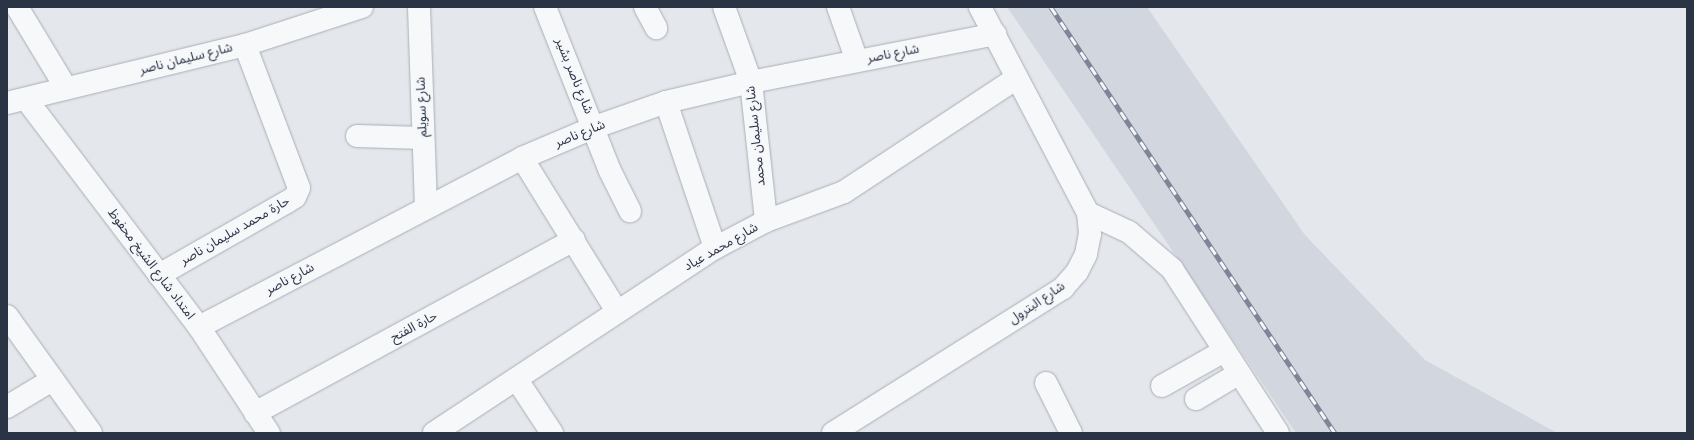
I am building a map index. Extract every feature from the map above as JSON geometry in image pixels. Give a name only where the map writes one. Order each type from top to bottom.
[{"type":"street","points":[[17,7],[66,88]]},
{"type":"street","name":"شارع سليمان ناصر","points":[[16,101],[245,44],[362,7]]},
{"type":"street","name":"شارع سويلم","points":[[419,7],[426,207]]},
{"type":"street","name":"شارع ناصر بشير","points":[[545,7],[595,127],[610,171],[630,211]]},
{"type":"street","points":[[645,7],[656,28]]},
{"type":"street","name":"شارع سليمان محمد","points":[[724,7],[751,82],[766,221]]},
{"type":"street","points":[[838,7],[857,61]]},
{"type":"street","name":"شارع البترول","points":[[833,433],[1063,288],[1077,272],[1086,254],[1090,234],[1088,213],[980,7]]},
{"type":"street","name":"شارع ناصر","points":[[199,327],[522,158],[595,127],[666,102],[751,82],[995,34]]},
{"type":"street","name":"حارة محمد سليمان ناصر","points":[[159,275],[287,202],[295,197],[299,188],[245,44]]},
{"type":"street","name":"شارع محمد عياد","points":[[434,433],[517,380],[617,311],[715,248],[766,221],[844,192],[1017,78]]},
{"type":"street","name":"امتداد شارع الشيخ محفوظ","points":[[16,101],[159,275],[199,327],[269,433]]},
{"type":"street","points":[[666,102],[715,248]]},
{"type":"street","points":[[357,136],[423,138]]},
{"type":"street","points":[[522,158],[617,311]]},
{"type":"street","points":[[1088,213],[1129,232],[1150,246],[1172,269],[1238,374],[1278,433]]},
{"type":"street","name":"حارة الفتح","points":[[255,413],[574,240]]},
{"type":"street","points":[[7,316],[91,433]]},
{"type":"street","points":[[1162,386],[1224,351]]},
{"type":"street","points":[[1196,399],[1238,374]]},
{"type":"street","points":[[7,407],[52,380]]},
{"type":"street","points":[[517,380],[552,433]]},
{"type":"street","points":[[1046,383],[1071,433]]},
{"type":"shaded area","points":[[1007,7],[1147,7],[1305,235],[1425,360],[1557,433],[1296,433]]},
{"type":"railway","points":[[1051,7],[1335,433]]}]
